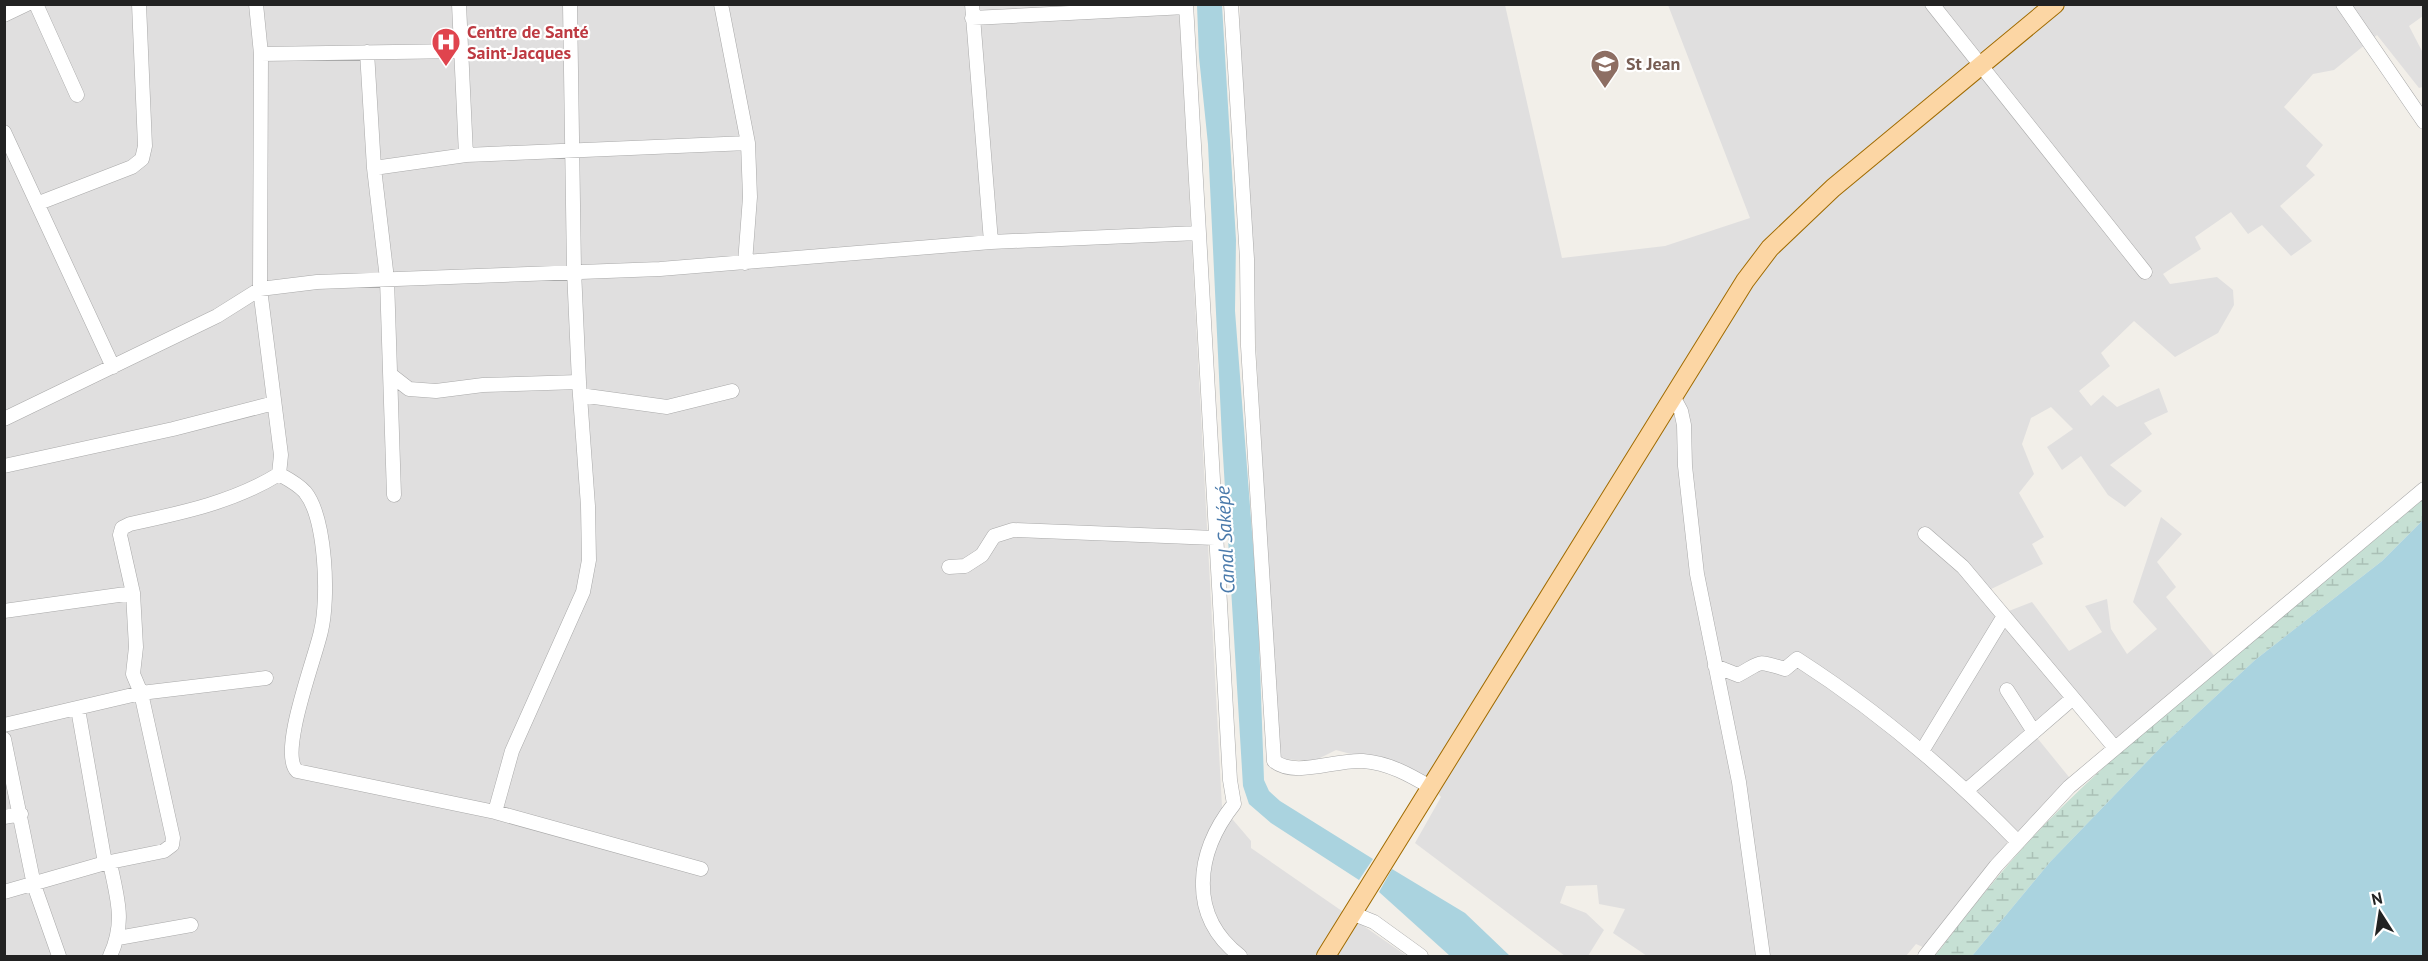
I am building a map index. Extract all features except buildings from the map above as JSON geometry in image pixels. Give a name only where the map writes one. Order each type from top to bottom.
[{"type":"main road","points":[[1326,957],[1745,281],[1770,248],[1833,188],[2055,4]]},
{"type":"street","points":[[4,15],[27,4]]},
{"type":"street","points":[[36,4],[77,95]]},
{"type":"street","points":[[39,203],[132,167],[142,159],[145,146],[139,4]]},
{"type":"street","points":[[256,4],[261,54],[260,289],[281,455],[279,474]]},
{"type":"street","points":[[459,4],[466,155]]},
{"type":"street","points":[[495,812],[512,751],[583,592],[589,560],[574,270],[570,4]]},
{"type":"street","points":[[721,4],[748,142],[750,197],[745,263]]},
{"type":"street","points":[[1231,4],[1247,259],[1245,286],[1254,456],[1274,761],[1281,767],[1301,769],[1340,761],[1364,761],[1388,765],[1432,788]]},
{"type":"street","points":[[1932,4],[2145,272]]},
{"type":"street","points":[[2343,4],[2424,122]]},
{"type":"street","points":[[991,242],[972,11],[1186,6],[1215,538],[1233,804],[1218,824],[1209,846],[1201,893],[1209,916],[1223,940],[1240,957]]},
{"type":"street","points":[[261,54],[461,51]]},
{"type":"street","points":[[368,52],[374,168],[387,279],[394,495]]},
{"type":"street","points":[[4,132],[39,203],[113,367]]},
{"type":"street","points":[[374,168],[466,155],[748,142]]},
{"type":"street","points":[[4,419],[217,316],[260,289],[316,282],[745,263],[991,242],[1198,232]]},
{"type":"street","points":[[391,375],[409,389],[436,391],[483,385],[579,388],[667,407],[732,391]]},
{"type":"street","points":[[1674,398],[1681,411],[1684,425],[1685,466],[1697,574],[1739,782],[1763,957]]},
{"type":"street","points":[[4,466],[173,429],[274,403]]},
{"type":"street","points":[[279,474],[295,482],[306,493],[322,535],[324,559],[322,628],[305,677],[295,731],[293,767],[297,771],[495,812],[701,869]]},
{"type":"street","points":[[4,892],[107,863],[164,851],[172,845],[173,838],[141,693],[133,674],[136,647],[133,593],[120,535],[122,528],[214,503],[259,487],[279,474]]},
{"type":"street","points":[[1925,957],[1982,883],[2070,787],[2424,489]]},
{"type":"street","points":[[949,567],[965,566],[982,555],[994,536],[1013,530],[1215,538]]},
{"type":"street","points":[[1925,534],[1962,567],[2115,748]]},
{"type":"street","points":[[4,611],[133,593]]},
{"type":"street","points":[[1922,751],[2004,616]]},
{"type":"street","points":[[1715,666],[1738,675],[1754,663],[1769,663],[1785,669],[1797,658],[1854,696],[1922,751],[1967,790],[2018,842]]},
{"type":"street","points":[[4,725],[141,693],[266,678]]},
{"type":"street","points":[[2007,690],[2034,732]]},
{"type":"street","points":[[1967,790],[2073,698]]},
{"type":"street","points":[[78,709],[107,863],[120,912],[118,938],[110,957]]},
{"type":"street","points":[[4,739],[34,885],[56,956]]},
{"type":"street","points":[[4,817],[21,814]]},
{"type":"street","points":[[1356,910],[1421,957]]},
{"type":"street","points":[[118,938],[191,925]]},
{"type":"shaded area","points":[[5,5],[1179,5],[1222,807],[1251,841],[1251,848],[1407,956],[5,956]]},
{"type":"shaded area","points":[[1240,5],[1505,5],[1562,258],[1665,246],[1750,218],[1668,5],[2423,5],[2423,16],[2409,26],[2423,53],[2423,87],[2419,88],[2377,35],[2334,70],[2313,74],[2284,107],[2323,145],[2306,166],[2315,175],[2280,206],[2312,241],[2291,256],[2262,225],[2248,234],[2231,212],[2195,237],[2201,249],[2163,274],[2170,284],[2217,277],[2233,290],[2234,305],[2218,333],[2175,357],[2134,321],[2101,353],[2110,366],[2079,391],[2091,406],[2103,395],[2117,407],[2159,388],[2168,412],[2144,423],[2152,434],[2110,465],[2142,491],[2125,507],[2108,495],[2081,456],[2062,470],[2047,447],[2073,429],[2051,407],[2031,418],[2022,444],[2034,474],[2019,493],[2044,537],[2032,544],[2043,564],[1983,593],[2001,614],[2032,602],[2069,651],[2102,632],[2085,606],[2107,599],[2111,629],[2127,654],[2157,629],[2133,602],[2161,517],[2182,534],[2157,562],[2176,587],[2166,597],[2216,658],[2113,745],[2077,701],[2034,734],[2073,782],[2010,839],[1927,949],[1916,944],[1906,956],[1647,956],[1613,933],[1625,909],[1599,904],[1597,885],[1566,886],[1560,903],[1586,913],[1604,930],[1588,956],[1565,956],[1415,843],[1441,797],[1421,773],[1336,750],[1314,761],[1279,759],[1239,43]]},
{"type":"green space","points":[[2423,499],[2423,520],[2382,561],[2255,660],[2162,746],[2050,862],[1972,956],[1935,956],[2027,843],[2104,767],[2148,727]]},
{"type":"water","points":[[1197,5],[1222,5],[1236,240],[1235,311],[1258,610],[1264,780],[1269,791],[1280,801],[1373,859],[1359,880],[1271,823],[1249,804],[1243,786],[1222,439],[1208,144],[1199,57]]},
{"type":"water","points":[[2423,520],[2423,956],[1972,956],[2050,862],[2162,746],[2255,660],[2382,561]]},
{"type":"water","points":[[1392,869],[1465,913],[1510,956],[1450,956],[1379,892]]},
{"type":"place","name":"Centre de Santé Saint-Jacques","points":[[446,68]]},
{"type":"place","name":"St Jean","points":[[1605,90]]},
{"type":"water label","name":"Canal Saképé","points":[[1225,540]]}]
